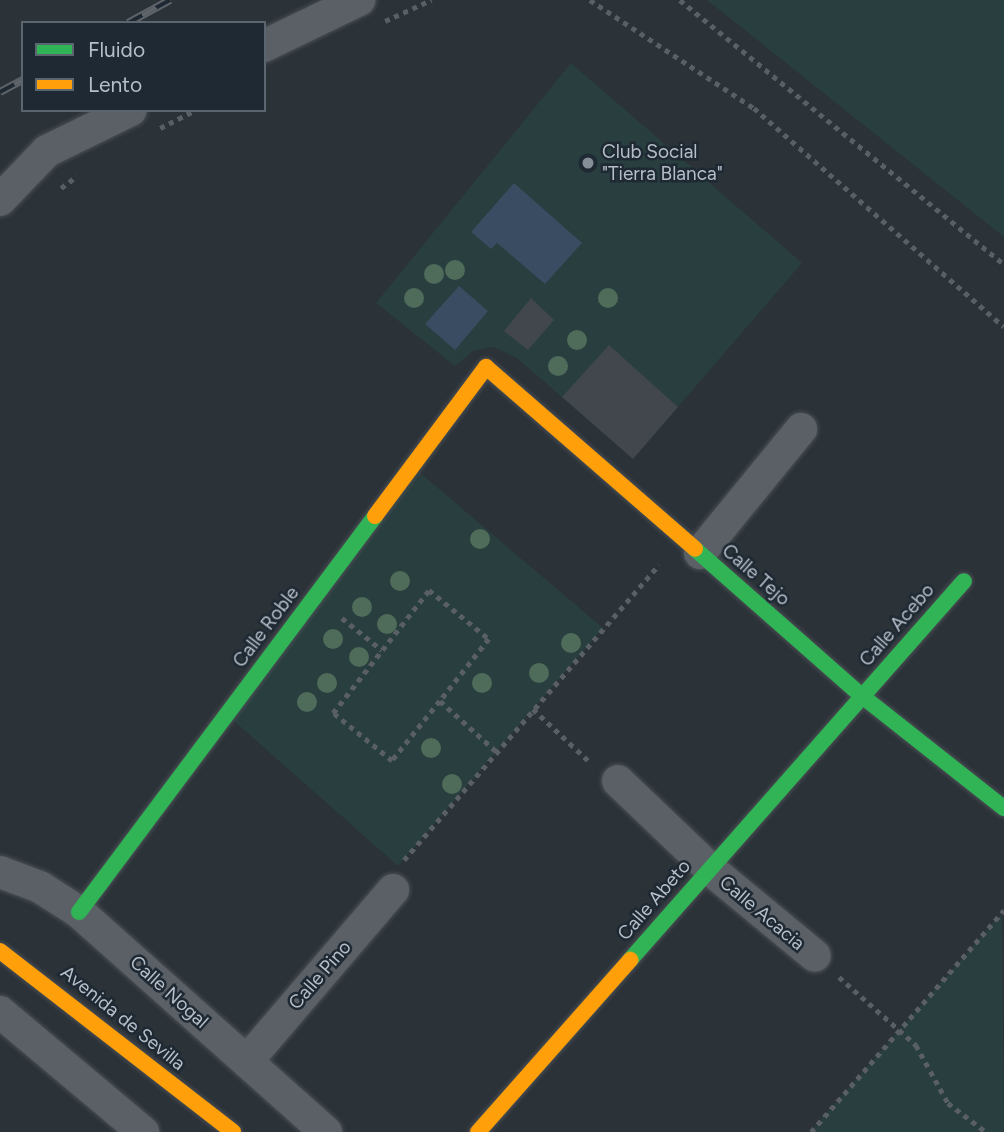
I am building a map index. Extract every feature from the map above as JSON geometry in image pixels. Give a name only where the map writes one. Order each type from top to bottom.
[{"type":"street","points":[[266,45],[359,0]]},
{"type":"street","points":[[0,200],[47,151],[140,123]]},
{"type":"street","name":"Calle Tejo","points":[[486,367],[862,696],[1004,808]]},
{"type":"street","name":"Calle Roble","points":[[79,912],[486,367]]},
{"type":"street","points":[[691,545],[802,429]]},
{"type":"street","name":"Calle Acebo","points":[[862,696],[964,581]]},
{"type":"street","name":"Calle Abeto","points":[[478,1132],[862,696]]},
{"type":"street","name":"Calle Acacia","points":[[618,781],[710,869],[815,956]]},
{"type":"street","name":"Calle Nogal","points":[[0,873],[40,887],[79,912],[326,1132]]},
{"type":"street","name":"Calle Pino","points":[[247,1061],[393,890]]},
{"type":"street","name":"Avenida de Sevilla","points":[[0,951],[221,1127],[233,1132]]},
{"type":"street","points":[[0,1012],[143,1132]]},
{"type":"path","points":[[590,0],[754,108],[1004,327]]},
{"type":"path","points":[[680,0],[1004,264]]},
{"type":"path","points":[[140,123],[187,112]]},
{"type":"path","points":[[58,190],[91,168]]},
{"type":"path","points":[[393,890],[398,866],[533,709],[691,545]]},
{"type":"path","points":[[429,590],[489,639],[440,701],[393,761],[333,713],[429,590]]},
{"type":"path","points":[[315,596],[382,650]]},
{"type":"path","points":[[440,701],[497,752]]},
{"type":"path","points":[[533,709],[580,756],[618,781]]},
{"type":"path","points":[[811,1132],[1004,910]]},
{"type":"path","points":[[815,956],[916,1045],[948,1103],[986,1132]]},
{"type":"green space","points":[[707,0],[1004,0],[1004,237]]},
{"type":"green space","name":"Club Social \"Tierra Blanca\"","points":[[571,63],[802,263],[633,459],[517,358],[493,347],[473,351],[455,366],[376,303]]},
{"type":"green space","points":[[412,466],[603,628],[398,866],[226,714]]},
{"type":"green space","points":[[1002,913],[1004,1132],[810,1132],[899,1030]]},
{"type":"water","points":[[514,183],[582,243],[545,284],[497,243],[491,249],[471,232]]},
{"type":"water","points":[[459,286],[488,311],[455,350],[425,324]]},
{"type":"building","points":[[531,298],[554,320],[528,350],[504,331]]},
{"type":"building","points":[[609,345],[678,407],[633,459],[562,397]]},
{"type":"railway","points":[[132,21],[170,0]]},
{"type":"railway","points":[[0,92],[21,81]]},
{"type":"traffic: fast","points":[[79,912],[375,516]]},
{"type":"traffic: fast","points":[[695,549],[862,696],[1004,808]]},
{"type":"traffic: fast","points":[[630,960],[964,581]]},
{"type":"traffic: slow","points":[[375,516],[486,367],[695,549]]},
{"type":"traffic: slow","points":[[0,951],[233,1132]]},
{"type":"traffic: slow","points":[[478,1132],[630,960]]},
{"type":"place","name":"Club Social \"Tierra Blanca\"","points":[[588,163]]}]
